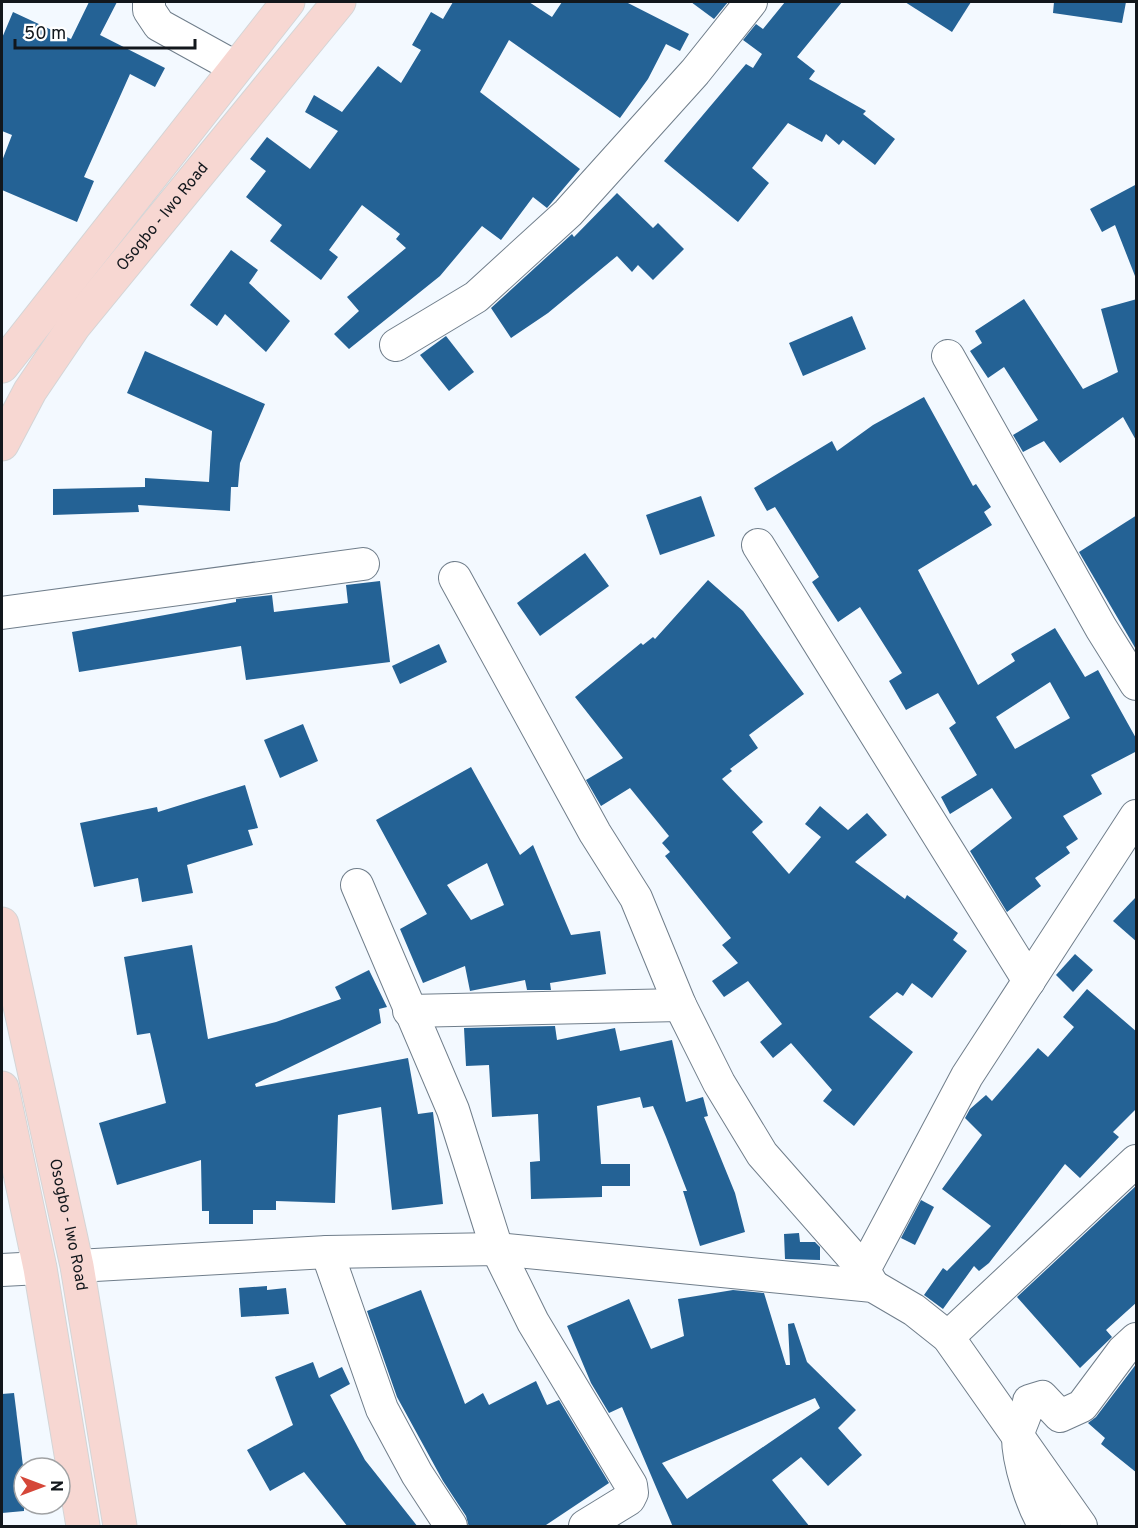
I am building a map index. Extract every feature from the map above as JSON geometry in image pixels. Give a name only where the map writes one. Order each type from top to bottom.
[{"type":"main road","name":"Osogbo - Iwo Road","points":[[2,366],[235,66],[288,2]]},
{"type":"main road","name":"Osogbo - Iwo Road","points":[[2,444],[30,391],[74,326],[339,2]]},
{"type":"main road","name":"Osogbo - Iwo Road","points":[[2,924],[76,1266],[120,1527]]},
{"type":"main road","points":[[2,1088],[40,1268],[83,1527]]},
{"type":"street","points":[[149,2],[149,10],[159,25],[235,66]]},
{"type":"street","points":[[396,345],[476,297],[568,213],[695,72],[751,2]]},
{"type":"street","points":[[948,356],[1101,628],[1137,684]]},
{"type":"street","points":[[758,545],[1029,981]]},
{"type":"street","points":[[2,613],[363,564]]},
{"type":"street","points":[[455,578],[595,833],[636,898],[680,1005],[719,1083],[762,1154],[868,1278],[948,1337],[1081,1527]]},
{"type":"street","points":[[868,1278],[967,1076],[1137,816]]},
{"type":"street","points":[[357,885],[453,1110],[497,1249],[533,1322],[631,1485],[632,1492],[629,1499],[585,1527]]},
{"type":"street","points":[[409,1011],[680,1005]]},
{"type":"street","points":[[948,1337],[1137,1161]]},
{"type":"street","points":[[76,1266],[327,1252],[497,1249],[868,1278]]},
{"type":"street","points":[[327,1252],[382,1409],[417,1474],[451,1527]]},
{"type":"street","points":[[2,1270],[40,1268]]},
{"type":"street","points":[[1045,1527],[1036,1513],[1018,1435],[1027,1416],[1029,1401],[1042,1397],[1060,1416],[1082,1406],[1123,1351],[1137,1339]]},
{"type":"building","points":[[89,2],[117,2],[100,35],[165,68],[155,87],[130,74],[84,177],[94,181],[77,222],[2,190],[2,161],[12,135],[2,131],[2,38],[13,12],[71,39]]},
{"type":"building","points":[[453,2],[529,2],[552,17],[562,2],[626,2],[689,34],[680,51],[666,44],[648,79],[620,118],[509,40],[480,92],[580,169],[547,208],[533,197],[501,240],[482,226],[440,276],[349,349],[334,334],[359,311],[347,297],[406,248],[396,239],[400,234],[362,205],[329,250],[338,257],[321,280],[270,241],[282,225],[246,197],[266,171],[250,159],[267,137],[310,169],[338,131],[305,112],[314,95],[342,112],[378,66],[401,83],[421,50],[412,45],[431,12],[443,19]]},
{"type":"building","points":[[691,2],[728,2],[714,19]]},
{"type":"building","points":[[785,2],[842,2],[797,57],[815,71],[809,79],[866,111],[863,114],[895,139],[875,165],[843,140],[839,145],[826,134],[822,142],[788,123],[752,168],[769,183],[738,222],[664,161],[746,64],[753,68],[762,54],[743,40],[756,24],[763,29]]},
{"type":"building","points":[[905,2],[971,2],[952,32]]},
{"type":"building","points":[[1054,2],[1126,2],[1122,23],[1053,13]]},
{"type":"building","points":[[1137,184],[1137,276],[1135,276],[1115,225],[1102,232],[1090,209]]},
{"type":"building","points":[[617,193],[653,228],[658,223],[684,249],[653,280],[638,265],[632,272],[617,256],[548,313],[511,338],[491,308],[572,234],[574,237]]},
{"type":"building","points":[[231,250],[258,270],[249,283],[290,321],[266,352],[225,314],[217,326],[190,305]]},
{"type":"building","points":[[1024,299],[1083,389],[1118,372],[1101,309],[1137,299],[1137,442],[1123,417],[1060,463],[1044,441],[1023,452],[1013,435],[1038,420],[1004,367],[988,378],[970,351],[982,343],[975,331]]},
{"type":"building","points":[[852,316],[866,349],[803,376],[789,343]]},
{"type":"building","points":[[446,336],[474,372],[449,391],[420,355]]},
{"type":"building","points":[[145,351],[265,404],[240,463],[238,487],[231,487],[230,511],[138,505],[139,512],[53,515],[53,489],[145,487],[145,478],[209,482],[212,431],[127,393]]},
{"type":"building","points":[[924,397],[973,486],[976,484],[991,507],[984,512],[992,525],[918,570],[978,685],[1015,661],[1011,654],[1055,628],[1085,677],[1098,670],[1137,740],[1137,751],[1091,775],[1102,794],[1063,816],[1078,839],[1066,847],[1070,853],[1035,878],[1041,886],[1007,912],[970,851],[1012,818],[992,788],[950,814],[941,797],[977,775],[949,728],[956,723],[938,693],[906,710],[889,681],[902,673],[860,607],[838,622],[812,582],[819,577],[775,507],[767,511],[754,488],[832,441],[837,451],[873,425]],"holes":[[[1050,682],[1070,718],[1015,749],[996,717]]]},
{"type":"building","points":[[701,496],[715,536],[660,555],[646,515]]},
{"type":"building","points":[[1137,515],[1137,651],[1079,552]]},
{"type":"building","points":[[585,553],[609,586],[540,636],[517,603]]},
{"type":"building","points":[[708,580],[743,611],[804,694],[749,735],[758,748],[730,769],[732,771],[722,779],[763,822],[752,832],[789,874],[821,837],[805,824],[820,806],[848,830],[867,813],[887,835],[855,862],[905,899],[907,895],[958,933],[953,940],[967,951],[932,998],[912,983],[903,996],[897,992],[869,1017],[913,1052],[854,1126],[823,1101],[832,1090],[791,1043],[773,1058],[760,1042],[782,1024],[748,981],[724,997],[712,981],[738,963],[722,945],[731,938],[665,856],[670,852],[662,843],[669,836],[630,788],[601,806],[586,780],[623,758],[575,697],[641,643],[643,645],[653,637],[655,639]]},
{"type":"building","points":[[380,581],[390,662],[246,680],[241,646],[79,672],[72,632],[236,602],[236,599],[272,595],[274,612],[348,603],[346,585]]},
{"type":"building","points":[[439,644],[447,662],[400,684],[392,666]]},
{"type":"building","points":[[303,724],[318,761],[280,778],[264,740]]},
{"type":"building","points":[[471,767],[520,855],[533,845],[571,935],[600,931],[606,974],[550,983],[551,990],[527,990],[525,980],[470,991],[465,966],[423,983],[400,929],[427,914],[376,820]],"holes":[[[487,863],[504,905],[471,920],[447,885]]]},
{"type":"building","points":[[245,785],[258,828],[248,830],[253,845],[187,865],[193,893],[142,902],[138,878],[94,887],[80,823],[157,807],[158,812]]},
{"type":"building","points":[[1137,896],[1137,942],[1113,921]]},
{"type":"building","points":[[192,945],[208,1039],[276,1022],[341,999],[335,987],[369,970],[387,1007],[379,1009],[381,1023],[255,1084],[256,1087],[408,1058],[418,1114],[433,1112],[443,1204],[392,1210],[381,1107],[338,1115],[335,1203],[276,1201],[276,1210],[253,1210],[253,1224],[209,1224],[209,1211],[202,1211],[201,1160],[117,1185],[99,1123],[166,1103],[150,1033],[137,1035],[124,957]]},
{"type":"building","points":[[1075,954],[1093,970],[1073,992],[1056,975]]},
{"type":"building","points":[[1087,989],[1137,1032],[1137,1108],[1113,1132],[1119,1137],[1080,1178],[1065,1164],[989,1263],[979,1271],[974,1266],[943,1309],[924,1295],[943,1268],[947,1271],[991,1226],[942,1189],[982,1135],[965,1118],[970,1109],[986,1095],[992,1101],[1038,1048],[1048,1057],[1074,1027],[1063,1017]]},
{"type":"building","points":[[555,1026],[557,1040],[615,1028],[620,1051],[672,1040],[686,1102],[703,1097],[708,1116],[704,1117],[735,1193],[745,1232],[700,1246],[683,1191],[687,1191],[666,1137],[653,1106],[643,1108],[640,1097],[597,1106],[601,1164],[630,1164],[630,1186],[602,1186],[602,1197],[531,1199],[530,1162],[540,1161],[538,1114],[492,1117],[489,1065],[466,1066],[464,1028]]},
{"type":"building","points":[[1137,1185],[1137,1302],[1106,1330],[1112,1337],[1080,1368],[1017,1297]]},
{"type":"building","points":[[921,1200],[934,1207],[915,1245],[901,1238]]},
{"type":"building","points":[[799,1233],[800,1242],[815,1242],[820,1247],[820,1260],[785,1259],[784,1234]]},
{"type":"building","points":[[267,1286],[267,1290],[286,1288],[289,1314],[241,1317],[239,1288]]},
{"type":"building","points":[[421,1290],[465,1404],[483,1393],[489,1405],[536,1381],[547,1405],[559,1400],[609,1483],[543,1527],[469,1527],[466,1516],[443,1481],[397,1397],[367,1311]]},
{"type":"building","points":[[733,1290],[764,1293],[786,1365],[790,1365],[788,1324],[794,1323],[807,1362],[856,1410],[838,1428],[862,1455],[828,1486],[801,1457],[772,1480],[810,1527],[673,1527],[622,1407],[609,1413],[591,1383],[567,1326],[629,1299],[651,1349],[684,1336],[678,1299]],"holes":[[[815,1398],[820,1408],[687,1499],[662,1463]]]},
{"type":"building","points":[[313,1362],[319,1378],[342,1367],[350,1384],[330,1395],[365,1460],[418,1527],[348,1527],[304,1472],[270,1491],[247,1450],[293,1425],[275,1377]]},
{"type":"building","points":[[1137,1363],[1137,1473],[1101,1444],[1105,1438],[1088,1423],[1096,1417]]},
{"type":"building","points":[[14,1393],[22,1456],[12,1456],[12,1512],[2,1513],[2,1394]]}]
